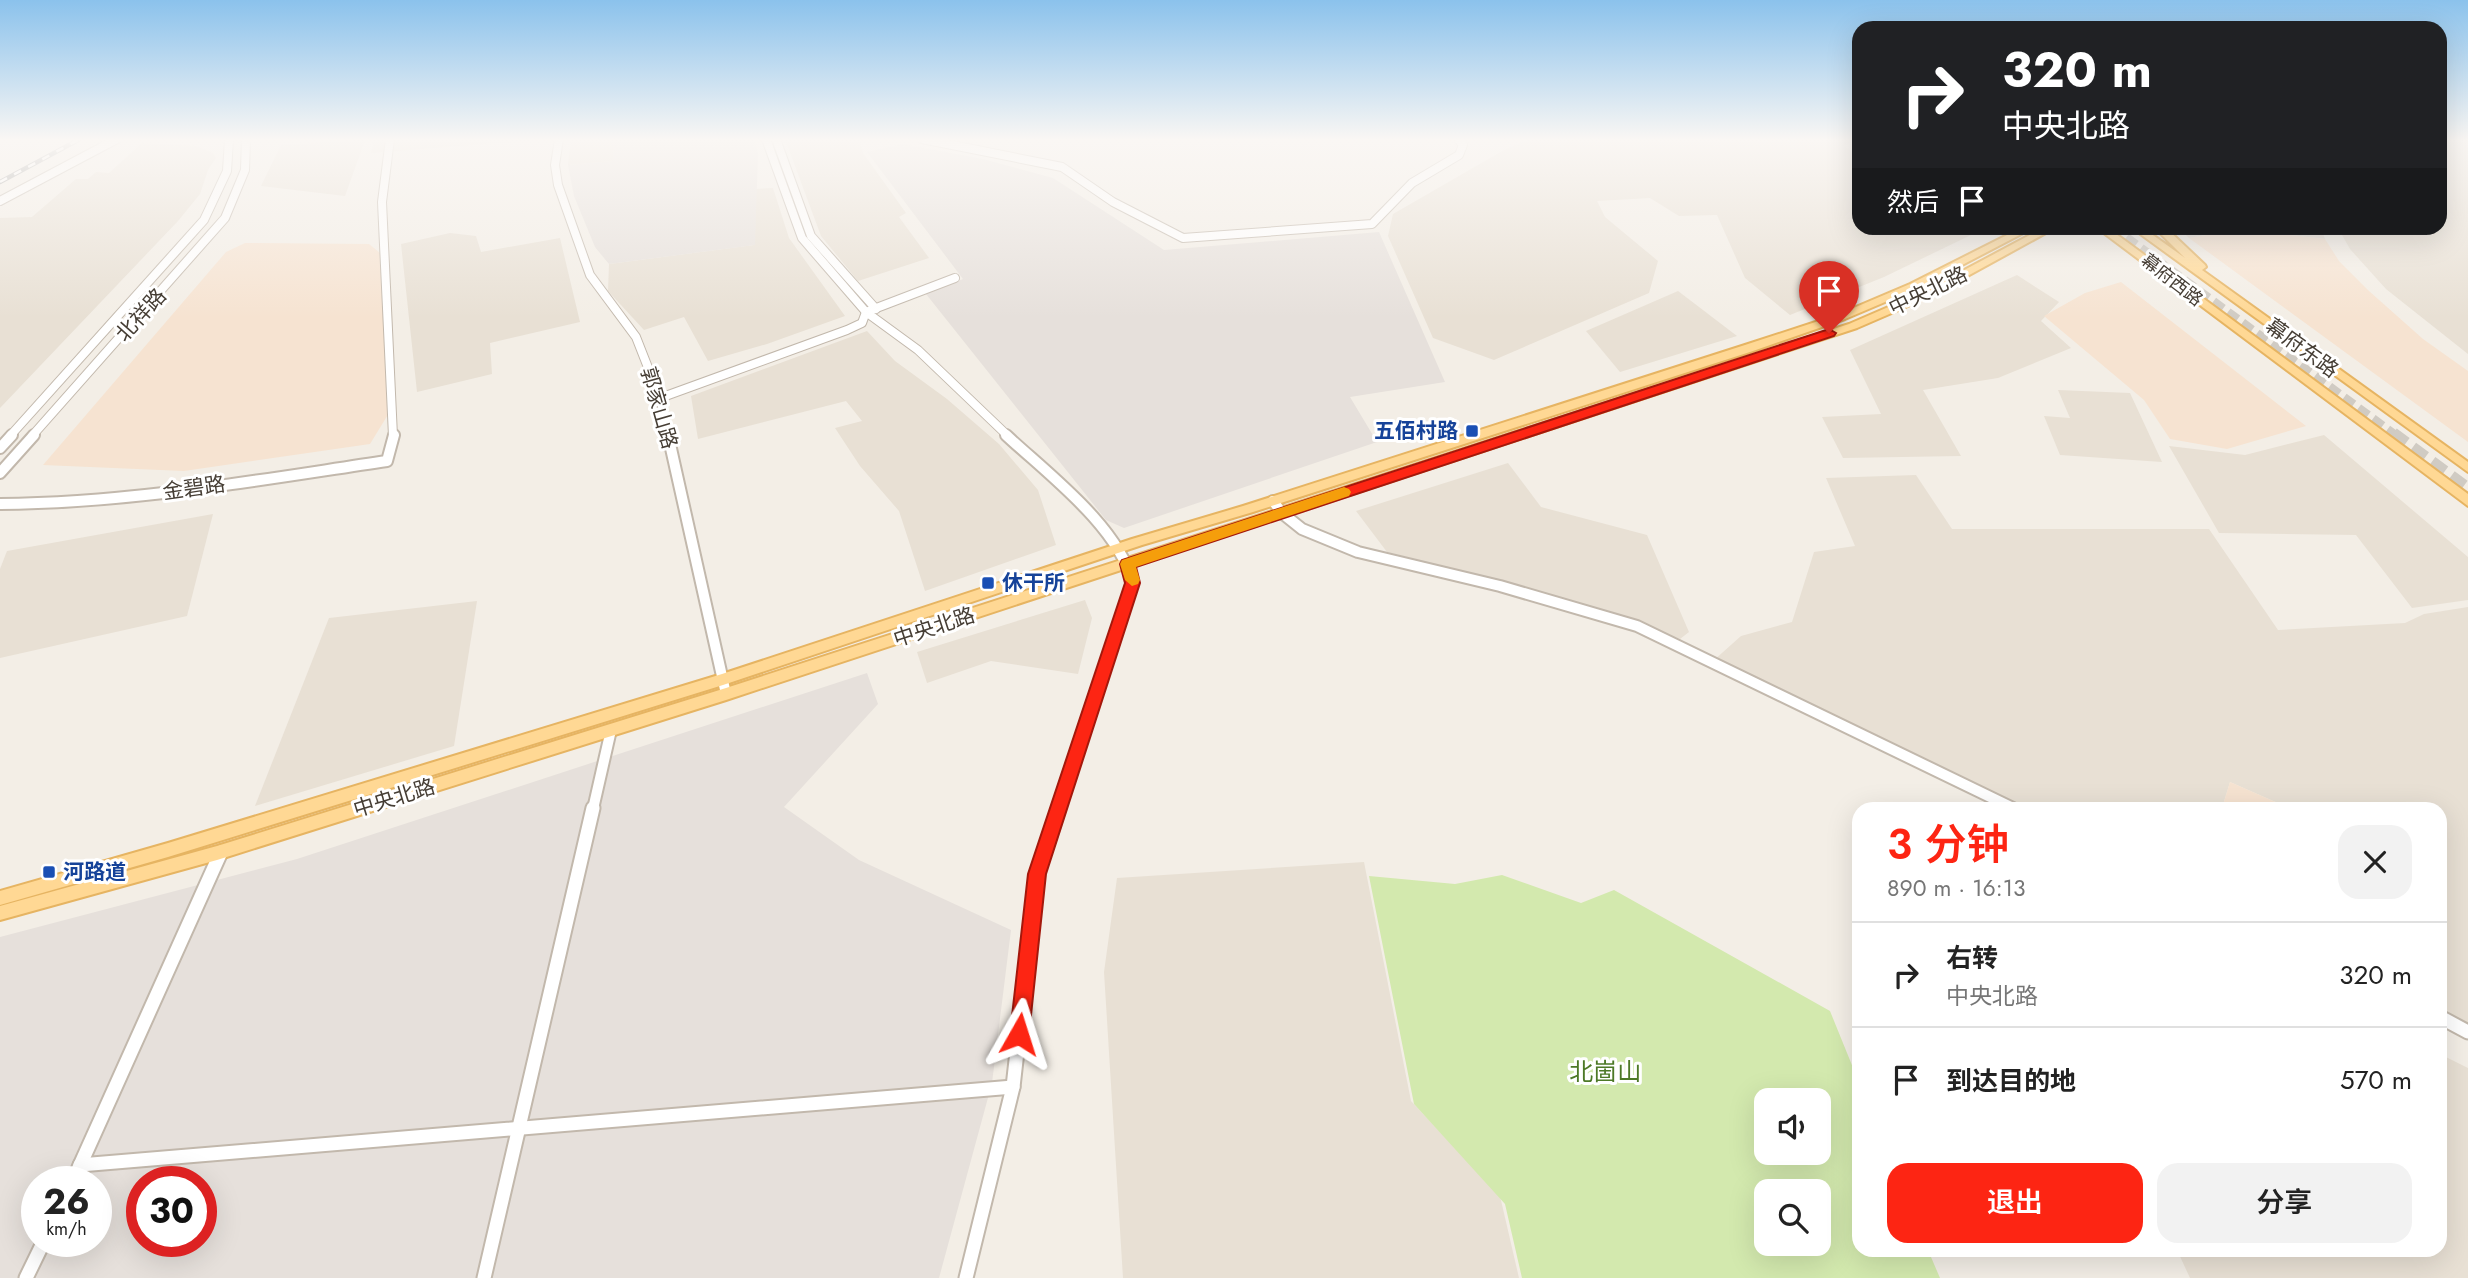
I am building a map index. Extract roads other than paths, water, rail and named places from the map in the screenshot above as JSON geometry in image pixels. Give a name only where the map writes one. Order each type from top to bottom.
[{"type":"main road","name":"中央北路","points":[[0,898],[725,687],[1128,564],[1277,507],[1842,317],[1914,286],[2014,235]]},
{"type":"main road","name":"中央北路","points":[[0,913],[221,852],[611,730],[1118,548],[1277,507],[1853,326],[1927,294],[2037,235]]},
{"type":"main road","name":"幕府西路","points":[[2111,235],[2208,308]]},
{"type":"main road","name":"幕府东路","points":[[2147,235],[2468,468]]},
{"type":"main road","points":[[2167,235],[2223,290]]},
{"type":"main road","name":"幕府东路","points":[[2208,308],[2468,501]]},
{"type":"street","name":"北祥路","points":[[3,444],[204,220],[216,199]]},
{"type":"street","name":"北祥路","points":[[0,473],[225,218],[235,199]]},
{"type":"street","name":"金碧路","points":[[0,504],[76,502],[125,497],[387,461],[394,434],[382,199]]},
{"type":"street","name":"郭家山路","points":[[563,199],[590,275],[636,337],[660,398],[725,687]]},
{"type":"street","points":[[788,199],[802,238],[871,310],[918,350],[1108,532],[1128,564],[1133,583],[1037,874],[1013,1087],[966,1278]]},
{"type":"street","points":[[798,199],[811,236],[871,310]]},
{"type":"street","points":[[1108,199],[1183,238],[1372,224],[1397,199]]},
{"type":"street","points":[[660,398],[847,330],[862,323],[871,310],[954,278]]},
{"type":"street","points":[[3,444],[10,448],[28,442]]},
{"type":"street","points":[[1277,507],[1302,528],[1358,552],[1500,586],[1637,626],[2001,802]]},
{"type":"street","points":[[484,1278],[611,730]]},
{"type":"street","points":[[221,852],[80,1166],[1013,1087]]},
{"type":"street","points":[[2447,1021],[2468,1032]]},
{"type":"street","points":[[26,1278],[36,1257]]},
{"type":"tunnel","points":[[2121,235],[2394,436]]},
{"type":"tunnel","points":[[2392,435],[2468,491]]},
{"type":"place","name":"五佰村路","points":[[1472,431]]},
{"type":"place","name":"休干所","points":[[988,583]]},
{"type":"place","name":"河路道","points":[[49,872]]},
{"type":"park label","name":"北崮山","points":[[1605,1072]]}]
